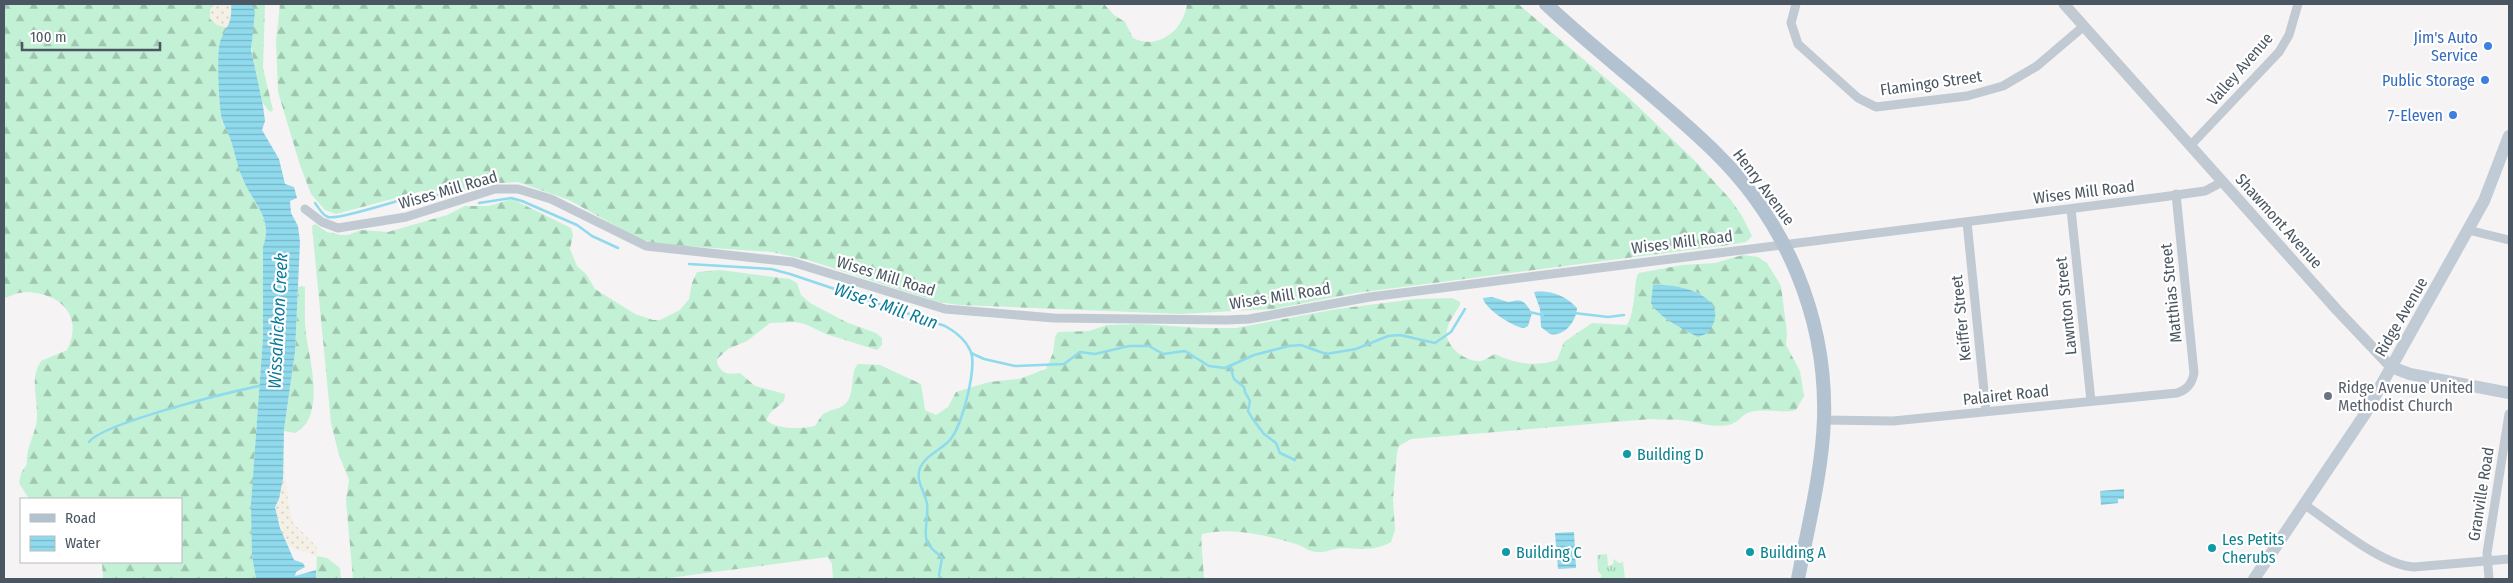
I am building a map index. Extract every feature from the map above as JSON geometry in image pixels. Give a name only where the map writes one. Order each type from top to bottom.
[{"type":"main road","name":"Henry Avenue","points":[[1546,4],[1714,151],[1756,200],[1784,244],[1800,281],[1817,338],[1822,371],[1824,420],[1820,461],[1798,579]]},
{"type":"main road","name":"Ridge Avenue","points":[[2254,579],[2355,430],[2468,230],[2491,185],[2509,136]]},
{"type":"main road","name":"Shawmont Avenue","points":[[2391,367],[2410,374],[2509,393]]},
{"type":"street","name":"Flamingo Street","points":[[1796,4],[1791,23],[1798,44],[1858,98],[1876,106],[1967,96],[2003,86],[2037,66],[2084,26]]},
{"type":"street","name":"Shawmont Avenue","points":[[2064,4],[2222,182],[2391,367]]},
{"type":"street","name":"Valley Avenue","points":[[2190,146],[2279,52],[2289,35],[2298,4]]},
{"type":"street","name":"Wises Mill Road","points":[[305,209],[322,222],[338,228],[406,218],[495,189],[518,189],[551,199],[646,246],[792,262],[945,308],[1070,318],[1238,320],[1370,297],[2072,209],[2205,190],[2222,182]]},
{"type":"street","name":"Matthias Street","points":[[2176,194],[2194,373],[2189,387]]},
{"type":"street","name":"Lawnton Street","points":[[2072,209],[2091,401]]},
{"type":"street","name":"Keiffer Street","points":[[1967,222],[1986,411]]},
{"type":"street","points":[[2468,230],[2509,240]]},
{"type":"street","name":"Palairet Road","points":[[1824,420],[1888,421],[2177,393],[2189,387]]},
{"type":"street","name":"Granville Road","points":[[2489,579],[2486,560],[2509,414]]},
{"type":"street","points":[[2305,505],[2395,564],[2414,567],[2509,558]]},
{"type":"green space","points":[[4,4],[215,4],[210,10],[223,26],[228,28],[219,45],[218,63],[222,122],[229,134],[242,178],[261,211],[268,235],[263,247],[263,337],[253,479],[252,556],[256,579],[103,579],[102,563],[182,563],[182,498],[28,498],[19,483],[21,473],[27,464],[28,451],[36,427],[36,374],[41,361],[67,350],[72,338],[73,327],[71,317],[66,309],[50,297],[39,293],[26,292],[4,298]]},
{"type":"green space","points":[[251,4],[265,4],[263,68],[273,110],[271,112],[264,105],[255,78]]},
{"type":"green space","points":[[280,4],[1104,4],[1114,15],[1125,22],[1133,38],[1152,42],[1161,40],[1175,29],[1181,22],[1187,4],[1518,4],[1628,97],[1695,161],[1731,200],[1752,236],[1746,242],[1728,245],[1356,293],[1273,309],[1181,314],[960,305],[938,302],[808,260],[772,252],[656,244],[638,238],[569,200],[518,182],[483,184],[469,190],[422,191],[336,214],[325,210],[311,194],[300,165],[278,92],[276,41]]},
{"type":"green space","points":[[512,199],[571,228],[573,235],[570,249],[577,266],[586,274],[595,289],[635,314],[653,320],[660,320],[680,310],[689,299],[692,283],[697,272],[720,270],[790,279],[797,283],[801,295],[810,303],[846,322],[876,333],[882,338],[882,345],[877,350],[826,334],[805,324],[795,322],[770,323],[747,341],[728,349],[717,359],[717,363],[723,372],[729,374],[740,373],[755,386],[785,394],[784,401],[770,413],[766,420],[776,426],[803,428],[815,426],[824,414],[840,408],[847,402],[851,392],[854,371],[858,364],[880,365],[921,384],[925,410],[936,415],[948,407],[956,392],[989,382],[1019,379],[1046,369],[1053,353],[1055,337],[1058,332],[1089,331],[1107,325],[1140,324],[1236,328],[1337,309],[1416,299],[1452,298],[1460,302],[1449,324],[1447,336],[1452,347],[1469,359],[1481,361],[1495,354],[1518,362],[1533,364],[1549,362],[1557,360],[1564,342],[1592,323],[1627,325],[1632,311],[1636,281],[1639,273],[1682,265],[1715,263],[1743,255],[1758,257],[1767,263],[1781,286],[1787,333],[1786,345],[1800,371],[1804,396],[1796,410],[1750,412],[1735,423],[1722,426],[1682,420],[1651,419],[1411,439],[1399,446],[1397,452],[1393,499],[1395,530],[1391,542],[1374,548],[1340,548],[1317,552],[1299,545],[1249,533],[1225,531],[1202,534],[1204,579],[833,579],[832,564],[828,557],[661,579],[353,579],[346,500],[349,480],[339,455],[331,423],[312,226],[315,224],[327,232],[341,235],[348,235],[361,230],[388,232],[447,215],[465,206],[489,206]],"holes":[[[1658,285],[1668,285],[1690,290],[1707,299],[1713,307],[1712,327],[1698,336],[1675,324],[1656,310]]]},
{"type":"green space","points":[[298,287],[305,287],[305,329],[314,388],[310,415],[305,426],[295,433],[284,431],[295,352]]},
{"type":"green space","points":[[1607,554],[1608,566],[1613,564],[1614,559],[1619,563],[1623,562],[1625,579],[1599,579],[1602,576],[1598,571],[1597,555]]},
{"type":"green space","points":[[317,556],[327,558],[340,568],[341,579],[316,579]]},
{"type":"sand","points":[[215,4],[231,4],[232,14],[228,28],[217,25],[210,19],[210,10]]},
{"type":"sand","points":[[283,453],[288,501],[293,523],[317,547],[317,556],[289,547],[280,528],[275,507],[281,487]]},
{"type":"water","name":"Wissahickon Creek","points":[[231,4],[251,4],[255,11],[251,50],[263,106],[265,121],[262,130],[279,159],[285,184],[294,187],[297,198],[290,201],[291,213],[298,226],[300,242],[295,352],[284,430],[283,479],[279,499],[275,507],[280,528],[294,560],[303,563],[305,567],[296,572],[295,576],[316,570],[316,579],[256,579],[252,556],[251,504],[263,337],[263,247],[266,227],[260,210],[242,177],[230,138],[222,121],[218,53],[220,41],[229,23]]},
{"type":"water","points":[[1653,285],[1664,285],[1689,290],[1710,301],[1715,310],[1714,321],[1708,333],[1698,337],[1659,313],[1651,303]]},
{"type":"water","points":[[1534,292],[1558,295],[1568,300],[1577,308],[1572,323],[1564,331],[1550,334],[1541,327],[1540,309]]},
{"type":"water","points":[[1492,297],[1508,302],[1522,301],[1532,313],[1528,326],[1524,328],[1513,325],[1493,311],[1484,302],[1483,298]]},
{"type":"water","points":[[2124,489],[2124,499],[2118,499],[2118,503],[2101,505],[2100,491]]},
{"type":"water","points":[[1574,532],[1576,568],[1558,569],[1555,533]]},
{"type":"waterway","name":"Wise's Mill Run","points":[[315,203],[324,215],[333,217],[404,199],[433,195],[451,196]]},
{"type":"waterway","name":"Wise's Mill Run","points":[[479,203],[511,198],[522,201],[577,225],[592,236],[618,248]]},
{"type":"waterway","name":"Wise's Mill Run","points":[[689,264],[771,269],[790,274],[945,326],[963,340],[971,352],[972,360],[970,385],[963,413],[953,436],[945,445],[925,460],[919,473],[919,482],[927,504],[927,542],[942,558],[940,579]]},
{"type":"waterway","points":[[971,353],[984,359],[1015,366],[1064,364],[1080,352],[1095,354],[1129,346],[1149,346],[1163,354],[1185,351],[1209,366],[1225,368],[1254,355],[1289,346],[1301,345],[1326,354],[1356,349],[1388,336],[1400,335],[1435,343],[1451,332],[1465,309]]},
{"type":"waterway","points":[[1529,312],[1543,315]]},
{"type":"waterway","points":[[1574,313],[1608,317],[1624,315]]},
{"type":"waterway","points":[[1230,366],[1234,379],[1244,387],[1250,401],[1248,411],[1252,418],[1264,434],[1276,443],[1280,453],[1295,460]]},
{"type":"waterway","name":"Wissahickon Creek","points":[[89,442],[99,434],[117,426],[168,409],[259,386]]},
{"type":"place","name":"Jim's Auto Service","points":[[2488,46]]},
{"type":"place","name":"Public Storage","points":[[2485,80]]},
{"type":"place","name":"7-Eleven","points":[[2453,115]]},
{"type":"place","name":"Ridge Avenue United Methodist Church","points":[[2328,396]]},
{"type":"place","name":"Building D","points":[[1627,454]]},
{"type":"place","name":"Les Petits Cherubs","points":[[2212,548]]},
{"type":"place","name":"Building C","points":[[1506,552]]},
{"type":"place","name":"Building A","points":[[1750,552]]}]
